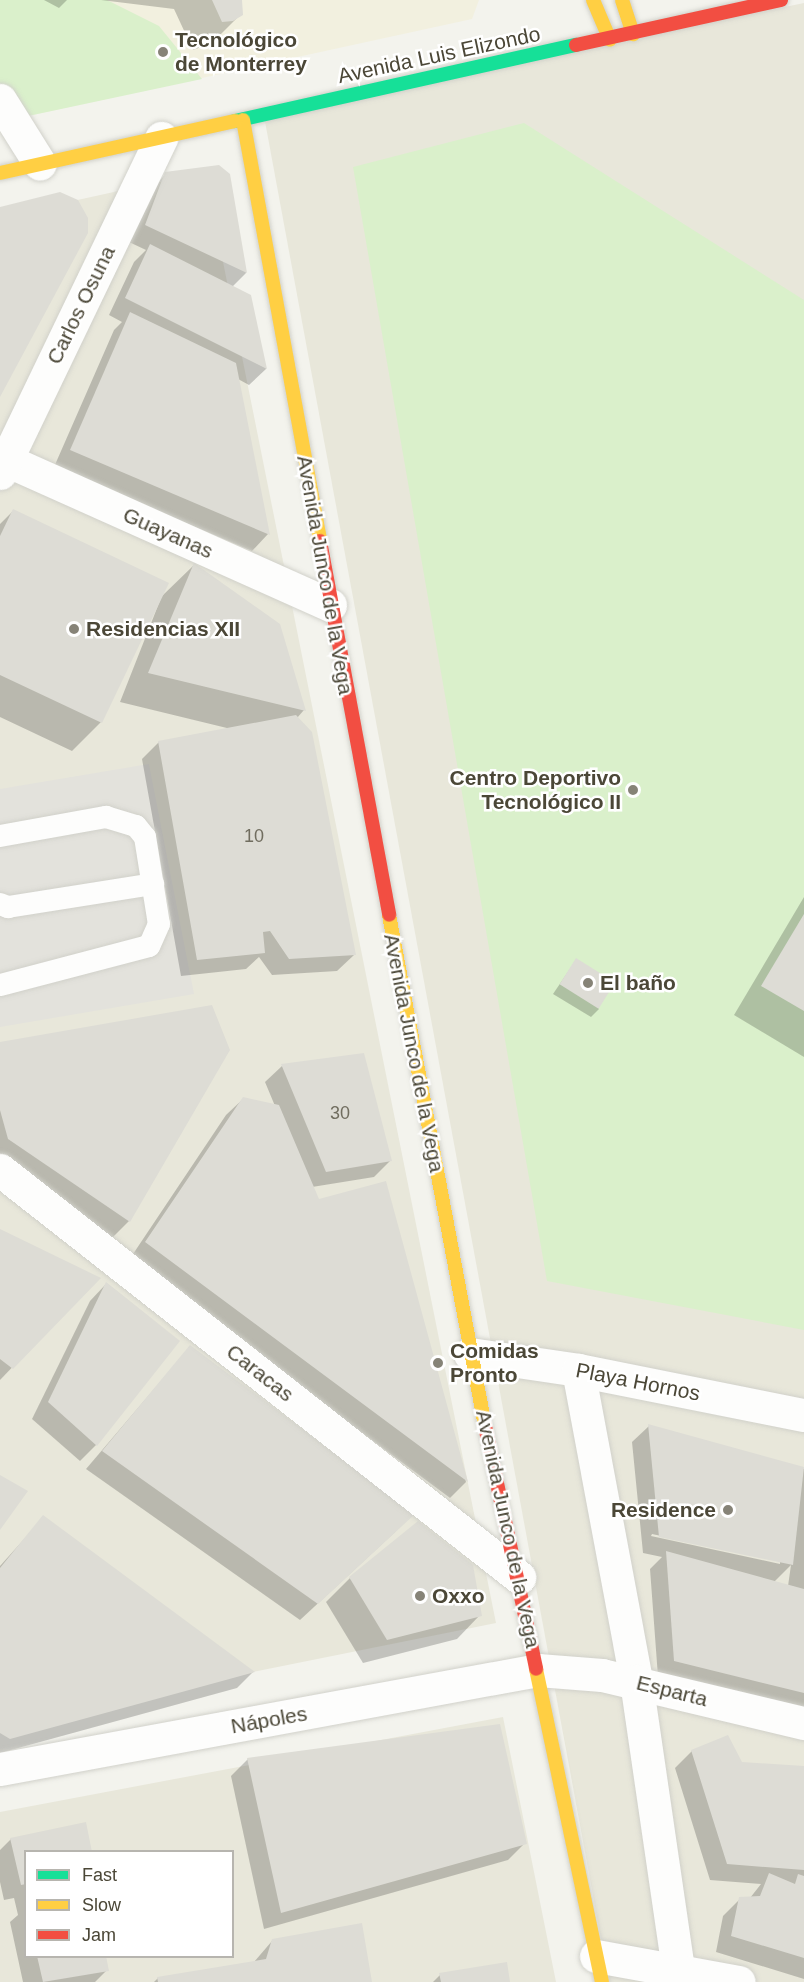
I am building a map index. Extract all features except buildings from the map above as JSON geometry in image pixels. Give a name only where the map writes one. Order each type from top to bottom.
[{"type":"street","points":[[593,0],[610,40]]},
{"type":"street","points":[[622,0],[633,34]]},
{"type":"street","name":"Avenida Luis Elizondo","points":[[0,173],[610,40],[782,0]]},
{"type":"street","points":[[0,99],[40,164]]},
{"type":"street","name":"Avenida Junco de la Vega","points":[[243,120],[330,605],[470,1354],[519,1577],[599,1969]]},
{"type":"street","name":"Carlos Osuna","points":[[3,466],[161,138]]},
{"type":"street","name":"Guayanas","points":[[3,466],[330,605]]},
{"type":"street","name":"Caracas","points":[[0,1170],[519,1577]]},
{"type":"street","name":"Playa Hornos","points":[[470,1354],[578,1370],[804,1415]]},
{"type":"street","points":[[578,1370],[636,1681],[678,1969]]},
{"type":"street","name":"Esparta","points":[[538,1670],[636,1681],[804,1723]]},
{"type":"street","name":"Nápoles","points":[[0,1769],[538,1670]]},
{"type":"street","points":[[599,1969],[678,1969],[736,1982]]},
{"type":"lane","points":[[0,836],[106,817],[123,820],[145,837],[159,924],[149,946],[0,985]]},
{"type":"lane","points":[[0,904],[8,906],[153,884]]},
{"type":"shaded area","name":"Tecnológico de Monterrey","points":[[0,0],[479,0],[472,19],[0,122]]},
{"type":"shaded area","points":[[804,3],[804,1982],[609,1982],[264,116]]},
{"type":"shaded area","points":[[205,172],[496,1623],[0,1723],[0,217]]},
{"type":"shaded area","points":[[149,764],[194,994],[0,1027],[0,789]]},
{"type":"shaded area","points":[[503,1717],[556,1982],[0,1982],[0,1812]]},
{"type":"green space","points":[[0,0],[107,0],[159,26],[202,79],[0,122]]},
{"type":"green space","name":"Centro Deportivo Tecnológico II","points":[[524,123],[804,300],[804,1330],[547,1281],[353,167]]},
{"type":"traffic: fast","points":[[235,121],[576,45]]},
{"type":"traffic: slow","points":[[593,0],[610,40]]},
{"type":"traffic: slow","points":[[622,0],[633,34]]},
{"type":"traffic: slow","points":[[243,120],[320,541]]},
{"type":"traffic: slow","points":[[0,173],[235,121]]},
{"type":"traffic: slow","points":[[389,915],[485,1426]]},
{"type":"traffic: slow","points":[[536,1669],[602,1982]]},
{"type":"traffic: jam","points":[[576,45],[781,0]]},
{"type":"traffic: jam","points":[[320,541],[389,915]]},
{"type":"traffic: jam","points":[[485,1426],[536,1669]]},
{"type":"place","name":"Tecnológico de Monterrey","points":[[163,52]]},
{"type":"place","name":"Residencias XII","points":[[74,629]]},
{"type":"place","name":"Centro Deportivo Tecnológico II","points":[[633,790]]},
{"type":"place","name":"El baño","points":[[588,983]]},
{"type":"place","name":"Comidas Pronto","points":[[438,1363]]},
{"type":"place","name":"Residence","points":[[728,1510]]},
{"type":"place","name":"Oxxo","points":[[420,1596]]}]
